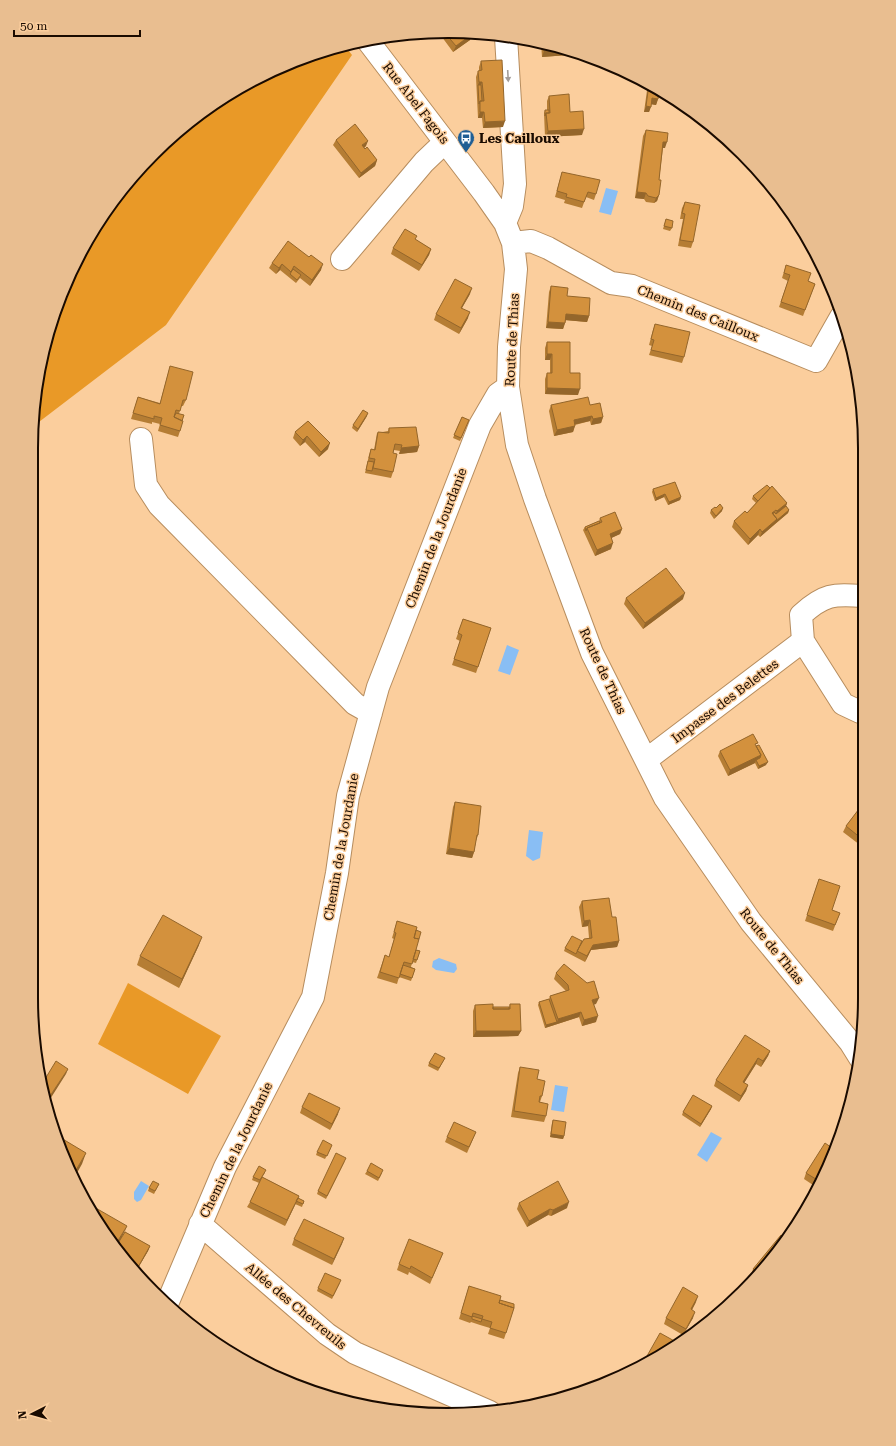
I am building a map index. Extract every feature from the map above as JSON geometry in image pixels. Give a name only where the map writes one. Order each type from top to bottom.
[{"type":"street","points":[[506,43],[515,184],[509,233]]},
{"type":"street","name":"Rue Abel Fagois","points":[[372,45],[445,142],[509,233]]},
{"type":"street","points":[[342,259],[424,162],[445,142]]},
{"type":"street","name":"Chemin des Cailloux","points":[[509,233],[548,248],[611,283],[632,286],[816,361],[838,324]]},
{"type":"street","name":"Route de Thias","points":[[509,233],[516,269],[509,347],[508,387],[517,445],[537,506],[592,653],[665,798],[751,922],[855,1040]]},
{"type":"street","name":"Chemin de la Jourdanie","points":[[169,1298],[225,1167],[314,997],[337,873],[348,796],[378,688],[480,425],[498,394],[508,387]]},
{"type":"street","points":[[140,440],[146,485],[159,505],[355,704],[371,713]]},
{"type":"street","points":[[858,596],[838,594],[816,602],[801,615],[803,641],[843,704],[858,711]]},
{"type":"street","name":"Impasse des Belettes","points":[[646,760],[803,641]]},
{"type":"street","name":"Allée des Chevreuils","points":[[200,1224],[327,1334],[355,1353],[478,1407]]},
{"type":"shaded area","points":[[348,50],[352,55],[166,325],[39,422],[46,368],[52,342],[69,291],[93,243],[123,198],[158,158],[198,123],[220,107],[267,80],[291,69]]},
{"type":"shaded area","points":[[128,983],[221,1036],[188,1094],[98,1044]]},
{"type":"water","points":[[606,188],[618,191],[611,215],[599,212]]},
{"type":"water","points":[[507,645],[519,650],[510,675],[498,671]]},
{"type":"water","points":[[529,830],[543,832],[540,858],[533,861],[526,856]]},
{"type":"water","points":[[439,958],[456,964],[457,969],[454,973],[436,970],[432,967],[433,961]]},
{"type":"water","points":[[555,1085],[568,1087],[564,1112],[551,1110]]},
{"type":"water","points":[[711,1132],[722,1138],[707,1162],[697,1155]]},
{"type":"water","points":[[141,1181],[149,1186],[141,1200],[137,1202],[134,1199],[134,1192]]},
{"type":"building","points":[[449,38],[466,39],[456,46]]},
{"type":"building","points":[[502,60],[505,121],[485,122],[484,112],[480,112],[480,101],[484,101],[482,82],[479,82],[478,71],[482,70],[481,61]]},
{"type":"building","points":[[478,85],[481,85],[482,101],[480,101],[479,104]]},
{"type":"building","points":[[648,90],[658,96],[658,99],[652,98],[651,107],[646,106]]},
{"type":"building","points":[[569,94],[570,112],[583,111],[584,129],[548,131],[546,113],[550,113],[549,96]]},
{"type":"building","points":[[545,110],[549,110],[549,113],[546,113],[545,116]]},
{"type":"building","points":[[355,124],[368,141],[362,145],[365,149],[367,147],[377,160],[361,173],[336,140]]},
{"type":"building","points":[[646,130],[668,133],[667,142],[663,142],[659,180],[661,180],[659,195],[656,198],[648,196],[646,193],[637,192]]},
{"type":"building","points":[[562,172],[600,180],[596,194],[588,192],[584,202],[566,197],[567,194],[557,191]]},
{"type":"building","points":[[685,202],[700,205],[693,242],[680,240],[685,214],[682,213]]},
{"type":"building","points":[[666,219],[673,221],[672,228],[664,226]]},
{"type":"building","points":[[405,229],[417,236],[415,239],[431,249],[422,265],[393,248]]},
{"type":"building","points":[[288,241],[309,257],[311,255],[323,264],[312,280],[294,266],[291,272],[282,264],[279,268],[272,263]]},
{"type":"building","points":[[786,265],[811,273],[808,281],[815,284],[805,310],[781,302],[790,275],[784,273]]},
{"type":"building","points":[[293,269],[301,275],[297,280],[290,274]]},
{"type":"building","points":[[455,279],[472,288],[461,308],[470,312],[461,328],[436,314]]},
{"type":"building","points":[[551,286],[568,288],[567,296],[590,298],[589,316],[566,314],[565,323],[548,322]]},
{"type":"building","points":[[655,324],[690,332],[684,357],[651,350],[654,340],[651,339]]},
{"type":"building","points":[[547,342],[570,342],[570,373],[580,373],[580,389],[547,388],[547,373],[552,373],[552,354],[547,354]]},
{"type":"building","points":[[170,366],[193,372],[186,400],[183,400],[180,411],[176,410],[174,417],[183,421],[180,431],[160,425],[162,418],[154,416],[154,419],[133,413],[138,397],[160,404]]},
{"type":"building","points":[[588,397],[590,405],[600,403],[603,417],[593,419],[592,416],[574,420],[575,426],[557,430],[551,405]]},
{"type":"building","points":[[363,410],[368,413],[358,429],[353,425]]},
{"type":"building","points":[[176,413],[184,415],[182,421],[174,417]]},
{"type":"building","points":[[462,417],[469,420],[461,438],[454,435]]},
{"type":"building","points":[[308,421],[330,443],[321,452],[307,436],[303,440],[295,432]]},
{"type":"building","points":[[416,427],[419,446],[401,448],[402,445],[395,444],[393,453],[397,454],[393,472],[373,468],[375,459],[369,458],[371,449],[375,450],[378,432],[389,433],[389,428]]},
{"type":"building","points":[[368,461],[374,462],[372,471],[366,470]]},
{"type":"building","points":[[675,482],[681,497],[669,502],[665,494],[656,498],[653,489]]},
{"type":"building","points":[[767,485],[770,488],[758,501],[753,496]]},
{"type":"building","points":[[772,486],[787,503],[772,513],[777,519],[762,532],[760,529],[750,539],[734,521],[745,511],[747,513]]},
{"type":"building","points":[[720,504],[723,508],[716,516],[711,510]]},
{"type":"building","points":[[786,506],[789,510],[776,521],[777,519],[773,514],[774,512],[776,514]]},
{"type":"building","points":[[615,512],[622,529],[610,534],[613,543],[597,550],[587,528],[602,522],[600,518]]},
{"type":"building","points":[[599,521],[600,523],[587,528],[586,531],[585,527]]},
{"type":"building","points":[[666,568],[685,593],[645,623],[626,598]]},
{"type":"building","points":[[463,619],[491,628],[478,667],[454,659],[462,635],[458,633]]},
{"type":"building","points":[[753,734],[758,743],[755,744],[761,755],[730,770],[720,751]]},
{"type":"building","points":[[759,745],[768,762],[759,766],[756,760],[760,758],[761,755],[756,746]]},
{"type":"building","points":[[455,802],[481,806],[478,835],[474,852],[449,848]]},
{"type":"building","points":[[858,810],[858,836],[846,826]]},
{"type":"building","points":[[819,879],[840,886],[832,910],[840,913],[835,925],[807,915]]},
{"type":"building","points":[[609,898],[612,917],[616,917],[619,941],[593,945],[587,956],[577,951],[584,939],[592,938],[590,920],[584,921],[582,901]]},
{"type":"building","points":[[163,915],[202,937],[182,979],[140,956]]},
{"type":"building","points":[[397,921],[417,927],[414,938],[419,939],[412,964],[404,962],[399,978],[380,972],[385,955],[389,957],[396,933],[394,932]]},
{"type":"building","points":[[416,930],[421,932],[419,939],[414,938]]},
{"type":"building","points":[[572,936],[582,941],[576,954],[565,948]]},
{"type":"building","points":[[416,950],[420,951],[417,960],[413,959]]},
{"type":"building","points":[[564,964],[587,983],[594,981],[599,998],[592,1000],[598,1016],[584,1020],[581,1012],[558,1019],[550,996],[569,990],[568,985],[556,973]]},
{"type":"building","points":[[403,965],[415,969],[412,978],[400,974]]},
{"type":"building","points":[[549,999],[557,1022],[546,1025],[539,1002]]},
{"type":"building","points":[[493,1004],[493,1009],[510,1009],[510,1004],[520,1004],[521,1031],[476,1031],[475,1005]]},
{"type":"building","points":[[493,1007],[509,1007],[509,1009],[493,1009]]},
{"type":"building","points":[[745,1035],[770,1051],[763,1061],[758,1058],[743,1082],[748,1085],[741,1096],[716,1080]]},
{"type":"building","points":[[435,1053],[445,1058],[439,1068],[429,1063]]},
{"type":"building","points":[[56,1061],[68,1069],[50,1096],[46,1078]]},
{"type":"building","points":[[520,1067],[539,1070],[537,1079],[545,1081],[542,1096],[540,1096],[539,1102],[548,1104],[546,1116],[514,1111]]},
{"type":"building","points":[[309,1093],[340,1108],[332,1124],[302,1107]]},
{"type":"building","points":[[693,1095],[712,1106],[701,1124],[683,1112]]},
{"type":"building","points":[[553,1120],[566,1122],[564,1136],[551,1134]]},
{"type":"building","points":[[454,1122],[476,1132],[469,1147],[447,1137]]},
{"type":"building","points":[[63,1139],[86,1153],[76,1170]]},
{"type":"building","points":[[323,1140],[332,1145],[327,1156],[317,1152]]},
{"type":"building","points":[[825,1143],[830,1147],[816,1179],[806,1173]]},
{"type":"building","points":[[336,1153],[346,1158],[327,1196],[318,1191]]},
{"type":"building","points":[[371,1163],[383,1170],[379,1178],[367,1171]]},
{"type":"building","points":[[259,1166],[266,1170],[260,1180],[253,1177]]},
{"type":"building","points":[[262,1177],[299,1196],[287,1220],[250,1202]]},
{"type":"building","points":[[153,1181],[159,1184],[155,1191],[149,1188]]},
{"type":"building","points":[[558,1181],[569,1202],[553,1210],[550,1209],[529,1221],[519,1203]]},
{"type":"building","points":[[298,1198],[304,1201],[303,1204],[296,1201]]},
{"type":"building","points":[[96,1208],[127,1226],[118,1241]]},
{"type":"building","points":[[304,1219],[344,1238],[334,1259],[294,1239]]},
{"type":"building","points":[[125,1232],[150,1246],[139,1266],[119,1242]]},
{"type":"building","points":[[782,1236],[756,1268],[754,1270],[753,1269]]},
{"type":"building","points":[[409,1239],[443,1253],[432,1278],[411,1266],[410,1269],[399,1264]]},
{"type":"building","points":[[325,1273],[341,1280],[333,1296],[318,1288]]},
{"type":"building","points":[[469,1286],[501,1296],[499,1303],[514,1308],[506,1333],[490,1328],[492,1322],[482,1319],[483,1316],[473,1313],[472,1317],[461,1313]]},
{"type":"building","points":[[683,1287],[698,1296],[691,1309],[695,1312],[686,1329],[666,1318]]},
{"type":"building","points":[[500,1300],[514,1304],[514,1308],[499,1303]]},
{"type":"building","points":[[472,1316],[482,1319],[481,1322],[472,1319]]},
{"type":"building","points":[[660,1333],[674,1341],[653,1353],[647,1356]]},
{"type":"place","name":"Les Cailloux","points":[[466,153]]}]
